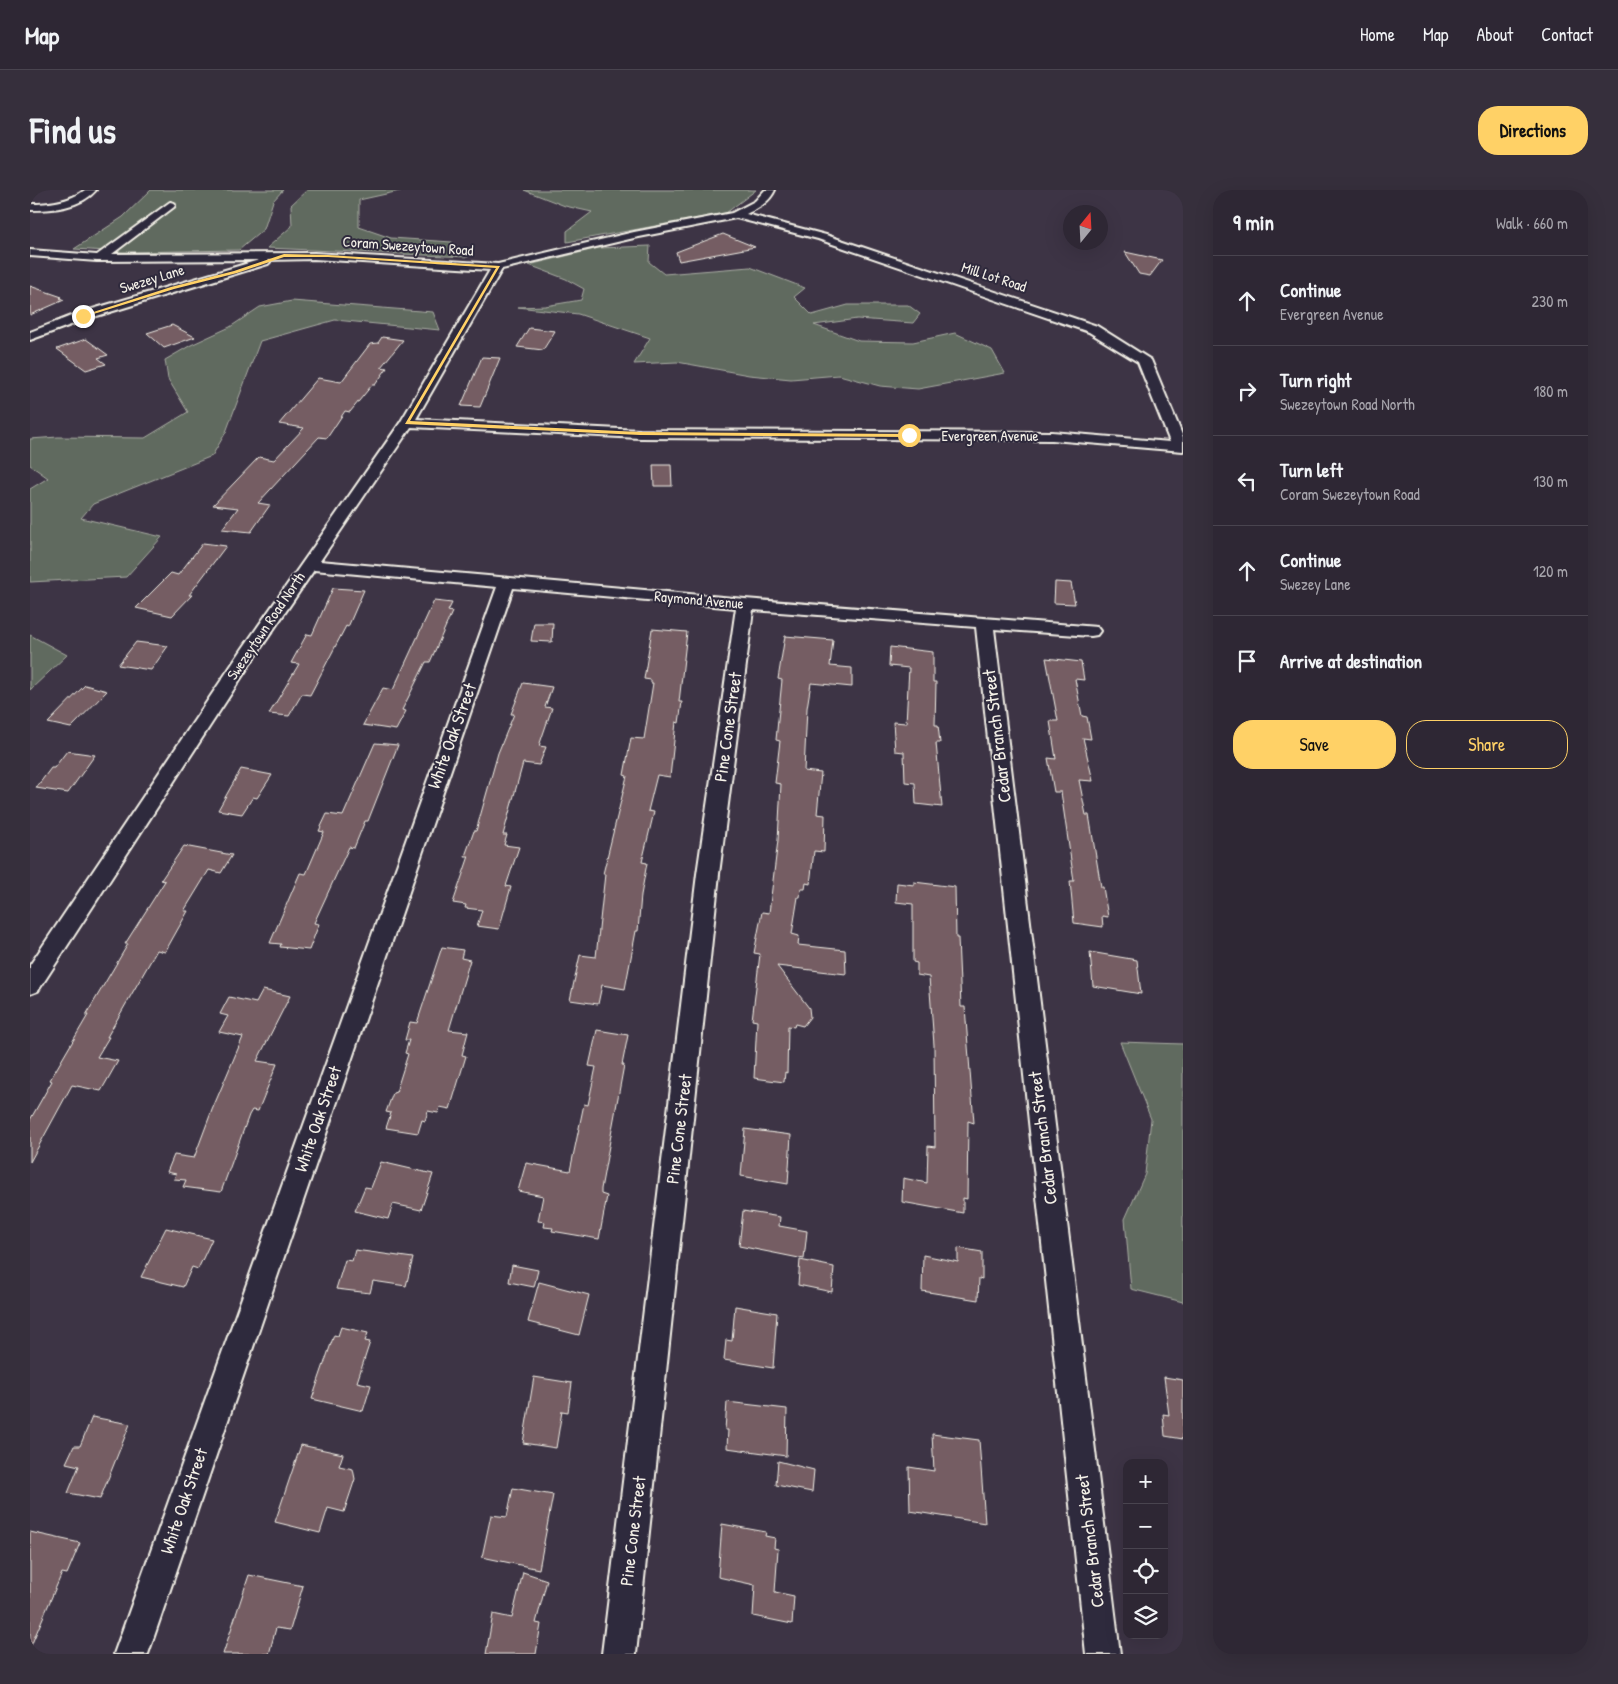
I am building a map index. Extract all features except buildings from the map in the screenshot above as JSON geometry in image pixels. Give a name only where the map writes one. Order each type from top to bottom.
[{"type":"street","points":[[30,208],[65,203],[85,196],[91,190]]},
{"type":"street","name":"Coram Swezeytown Road","points":[[30,253],[101,257],[328,256],[498,267],[634,235],[736,215],[759,203],[767,196],[770,190]]},
{"type":"street","points":[[101,257],[170,205]]},
{"type":"street","name":"Mill Lot Road","points":[[736,215],[822,237],[1093,329],[1144,360],[1182,447]]},
{"type":"street","name":"Swezey Lane","points":[[30,336],[83,316],[284,256]]},
{"type":"street","name":"Swezeytown Road North","points":[[30,984],[308,565],[407,422],[498,267]]},
{"type":"street","name":"Evergreen Avenue","points":[[407,422],[649,434],[1052,436],[1182,447]]},
{"type":"street","name":"Raymond Avenue","points":[[308,565],[506,584],[1091,631]]},
{"type":"street","name":"White Oak Street","points":[[131,1654],[506,584]]},
{"type":"street","name":"Pine Cone Street","points":[[619,1654],[708,874],[745,604]]},
{"type":"street","name":"Cedar Branch Street","points":[[984,622],[1102,1654]]},
{"type":"shaded area","points":[[151,190],[283,190],[273,201],[264,229],[239,250],[124,252],[74,249],[123,217]]},
{"type":"shaded area","points":[[307,190],[404,190],[359,200],[359,227],[391,238],[452,242],[468,257],[267,248],[292,226],[291,205]]},
{"type":"shaded area","points":[[524,190],[756,190],[726,213],[567,242],[567,231],[592,212],[565,206]]},
{"type":"shaded area","points":[[650,246],[649,262],[664,274],[750,267],[805,288],[794,297],[812,315],[848,305],[908,305],[920,314],[913,323],[857,319],[814,325],[859,341],[913,342],[955,333],[992,350],[1005,373],[918,389],[880,386],[839,375],[791,379],[749,375],[677,362],[634,364],[650,338],[578,314],[518,307],[545,306],[581,300],[584,289],[566,279],[529,265],[599,248]]},
{"type":"shaded area","points":[[292,301],[433,312],[440,330],[335,320],[260,341],[226,432],[212,456],[93,504],[81,518],[162,537],[126,577],[30,582],[30,489],[48,478],[30,465],[30,439],[58,437],[145,438],[188,412],[168,379],[165,360],[191,345],[230,327],[260,307]]},
{"type":"shaded area","points":[[30,635],[67,655],[30,690]]},
{"type":"shaded area","points":[[1120,1042],[1183,1044],[1183,1302],[1131,1289],[1125,1219],[1145,1174],[1151,1119]]},
{"type":"route","points":[[83,316],[284,256],[328,256],[498,267],[407,422],[448,426],[512,427],[640,434],[744,436],[909,435]]}]
